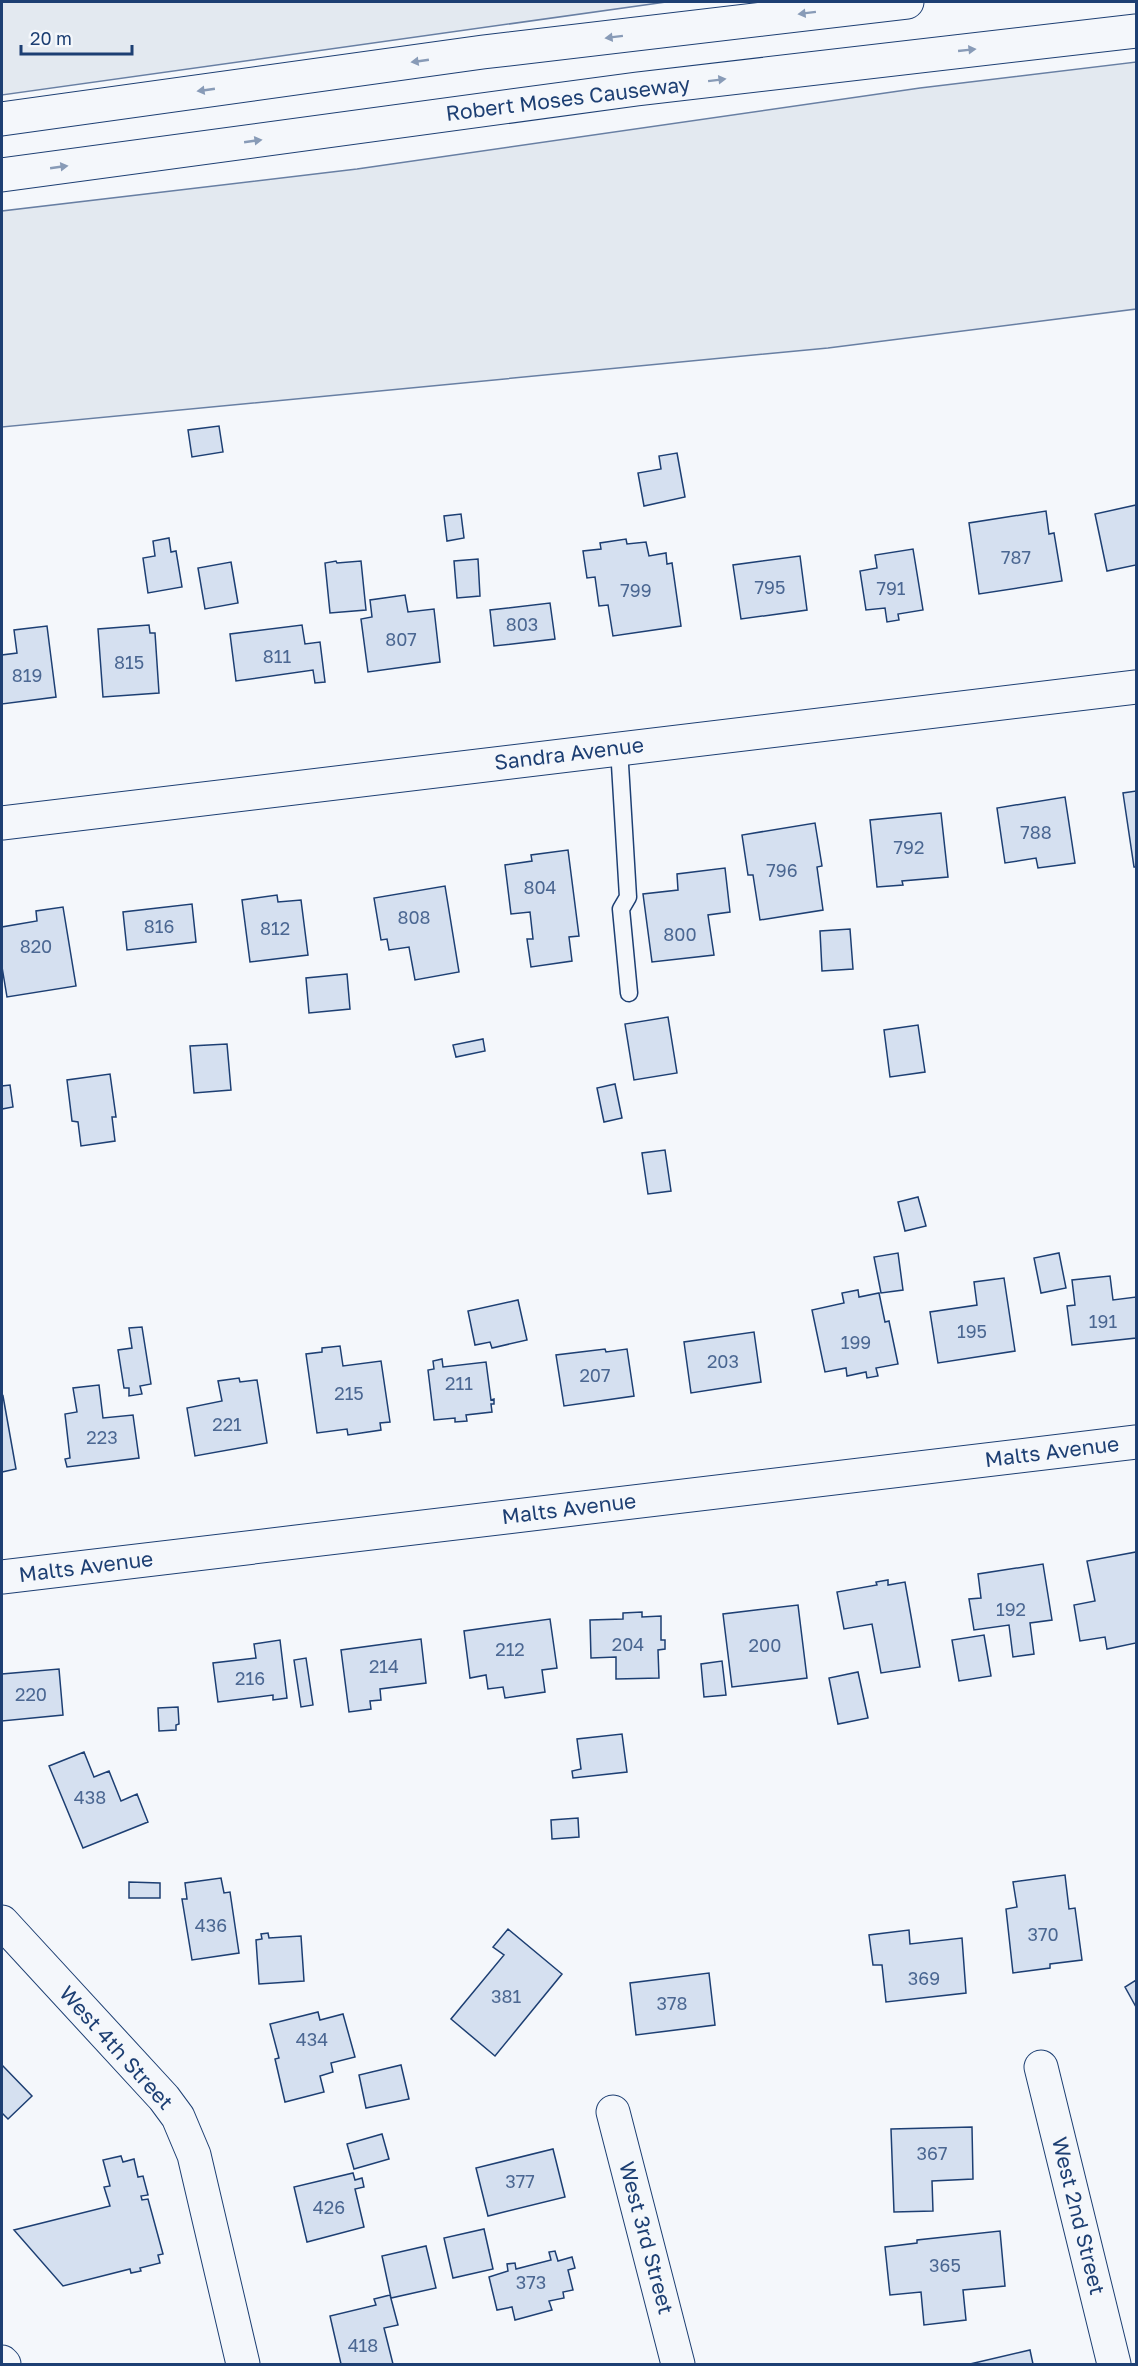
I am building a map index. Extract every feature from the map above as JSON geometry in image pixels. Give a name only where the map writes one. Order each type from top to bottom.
[{"type":"main road","points":[[2,118],[483,52],[907,2]]},
{"type":"main road","name":"Robert Moses Causeway","points":[[2,175],[625,91],[1137,31]]},
{"type":"main road","name":"Sandra Avenue","points":[[2,823],[1137,687]]},
{"type":"main road","name":"Malts Avenue","points":[[2,1576],[1137,1442]]},
{"type":"main road","name":"West 4th Street","points":[[2,1922],[158,2091],[178,2117],[194,2155],[243,2364]]},
{"type":"main road","name":"West 2nd Street","points":[[1041,2067],[1114,2364]]},
{"type":"main road","name":"West 3rd Street","points":[[613,2112],[678,2364]]},
{"type":"lane","points":[[619,748],[628,897],[621,909],[629,993]]},
{"type":"shaded area","points":[[2,2],[666,2],[2,95]]},
{"type":"shaded area","points":[[1136,62],[1136,309],[828,348],[2,427],[2,211],[357,169],[920,88]]},
{"type":"building","points":[[219,426],[223,452],[192,457],[188,430]]},
{"type":"building","points":[[677,453],[685,497],[644,506],[638,473],[661,469],[659,456]]},
{"type":"building","points":[[1136,505],[1136,565],[1107,571],[1095,514]]},
{"type":"building","points":[[1046,511],[1049,534],[1054,533],[1062,581],[979,594],[969,523]]},
{"type":"building","points":[[461,514],[464,538],[447,541],[444,516]]},
{"type":"building","points":[[169,538],[171,552],[176,551],[182,587],[148,593],[143,558],[155,556],[153,541]]},
{"type":"building","points":[[626,539],[627,544],[646,542],[649,556],[666,553],[667,564],[672,563],[681,626],[613,636],[608,605],[599,606],[595,577],[587,578],[583,551],[601,549],[600,543]]},
{"type":"building","points":[[913,549],[923,610],[898,614],[899,620],[887,622],[885,608],[866,610],[860,571],[877,568],[875,555]]},
{"type":"building","points":[[800,556],[807,610],[741,619],[733,565]]},
{"type":"building","points":[[478,559],[480,596],[457,598],[454,561]]},
{"type":"building","points":[[336,561],[337,563],[361,561],[366,610],[330,613],[325,563]]},
{"type":"building","points":[[231,562],[238,603],[205,609],[198,568]]},
{"type":"building","points":[[405,595],[408,612],[434,609],[440,662],[368,672],[361,619],[372,617],[370,600]]},
{"type":"building","points":[[550,603],[555,639],[494,646],[490,610]]},
{"type":"building","points":[[149,625],[150,633],[155,633],[159,693],[103,697],[98,629]]},
{"type":"building","points":[[302,625],[305,644],[320,642],[325,682],[315,683],[313,670],[236,681],[230,634]]},
{"type":"building","points":[[47,626],[56,697],[2,704],[2,655],[17,653],[14,630]]},
{"type":"building","points":[[1136,791],[1136,867],[1134,867],[1123,793]]},
{"type":"building","points":[[1065,797],[1075,863],[1038,868],[1036,858],[1005,863],[997,808]]},
{"type":"building","points":[[941,813],[948,877],[902,881],[903,885],[877,887],[870,820]]},
{"type":"building","points":[[815,823],[822,866],[817,867],[823,910],[760,920],[753,875],[748,875],[742,835]]},
{"type":"building","points":[[568,850],[579,936],[569,937],[572,961],[531,967],[527,939],[533,939],[530,912],[511,914],[505,865],[532,861],[531,855]]},
{"type":"building","points":[[725,868],[730,912],[708,915],[714,955],[652,962],[643,894],[678,890],[677,874]]},
{"type":"building","points":[[445,886],[459,972],[415,980],[409,947],[389,950],[387,939],[381,940],[374,898]]},
{"type":"building","points":[[277,895],[278,902],[301,900],[308,955],[250,962],[242,900]]},
{"type":"building","points":[[192,904],[196,942],[127,950],[123,912]]},
{"type":"building","points":[[63,907],[76,986],[7,997],[2,967],[2,927],[37,921],[36,911]]},
{"type":"building","points":[[850,929],[853,969],[822,971],[820,931]]},
{"type":"building","points":[[347,974],[350,1009],[309,1013],[306,978]]},
{"type":"building","points":[[668,1017],[677,1073],[634,1080],[625,1024]]},
{"type":"building","points":[[918,1025],[925,1072],[890,1077],[884,1030]]},
{"type":"building","points":[[483,1039],[485,1051],[456,1057],[453,1045]]},
{"type":"building","points":[[227,1044],[231,1090],[194,1093],[190,1046]]},
{"type":"building","points":[[110,1074],[116,1117],[112,1117],[115,1141],[81,1146],[78,1122],[72,1121],[67,1080]]},
{"type":"building","points":[[615,1084],[622,1118],[604,1122],[597,1088]]},
{"type":"building","points":[[10,1085],[13,1107],[2,1109],[2,1086]]},
{"type":"building","points":[[665,1150],[671,1191],[648,1194],[642,1153]]},
{"type":"building","points":[[918,1197],[926,1226],[905,1231],[898,1202]]},
{"type":"building","points":[[898,1253],[903,1290],[881,1293],[874,1257]]},
{"type":"building","points":[[1059,1253],[1066,1288],[1041,1293],[1034,1258]]},
{"type":"building","points":[[1110,1276],[1113,1300],[1136,1297],[1136,1338],[1072,1345],[1067,1306],[1075,1305],[1072,1280]]},
{"type":"building","points":[[1004,1278],[1015,1351],[938,1363],[930,1312],[977,1305],[974,1282]]},
{"type":"building","points":[[858,1290],[859,1297],[879,1293],[885,1322],[889,1321],[898,1364],[876,1368],[878,1376],[867,1378],[866,1372],[847,1376],[846,1368],[825,1372],[812,1310],[844,1303],[842,1293]]},
{"type":"building","points":[[518,1300],[527,1340],[492,1348],[490,1342],[475,1345],[468,1311]]},
{"type":"building","points":[[142,1327],[151,1384],[140,1386],[142,1394],[129,1396],[129,1388],[124,1388],[118,1350],[132,1348],[129,1328]]},
{"type":"building","points":[[754,1332],[761,1382],[691,1393],[684,1342]]},
{"type":"building","points":[[340,1346],[343,1366],[381,1361],[390,1422],[380,1423],[381,1430],[348,1435],[347,1429],[317,1433],[306,1354],[322,1352],[322,1348]]},
{"type":"building","points":[[605,1349],[606,1352],[627,1349],[634,1396],[564,1406],[556,1355]]},
{"type":"building","points":[[442,1359],[443,1367],[486,1362],[491,1400],[494,1399],[494,1404],[491,1404],[492,1412],[466,1415],[467,1421],[455,1422],[455,1418],[434,1420],[428,1370],[434,1369],[433,1361]]},
{"type":"building","points":[[239,1378],[240,1382],[257,1380],[267,1443],[195,1456],[187,1408],[222,1401],[218,1381]]},
{"type":"building","points":[[99,1385],[103,1418],[133,1415],[139,1458],[67,1467],[65,1459],[70,1458],[65,1414],[77,1412],[73,1388]]},
{"type":"building","points":[[2,1397],[16,1469],[2,1472]]},
{"type":"building","points":[[1136,1552],[1136,1643],[1107,1649],[1105,1637],[1080,1641],[1074,1605],[1095,1601],[1087,1561]]},
{"type":"building","points":[[1043,1564],[1052,1620],[1030,1623],[1034,1654],[1013,1657],[1009,1625],[974,1630],[969,1599],[981,1598],[978,1574]]},
{"type":"building","points":[[888,1580],[888,1585],[905,1582],[920,1667],[881,1673],[872,1624],[844,1629],[837,1592],[877,1585],[876,1582]]},
{"type":"building","points":[[798,1605],[807,1678],[732,1687],[723,1614]]},
{"type":"building","points":[[642,1612],[642,1617],[661,1616],[661,1640],[665,1640],[665,1649],[658,1650],[659,1678],[616,1679],[616,1657],[591,1658],[590,1620],[623,1619],[623,1613]]},
{"type":"building","points":[[550,1619],[557,1668],[542,1670],[545,1692],[505,1698],[503,1687],[488,1689],[486,1675],[470,1678],[464,1631]]},
{"type":"building","points":[[984,1635],[991,1676],[959,1681],[952,1640]]},
{"type":"building","points":[[421,1639],[426,1683],[380,1689],[381,1700],[370,1701],[371,1709],[349,1712],[341,1650]]},
{"type":"building","points":[[280,1640],[287,1698],[273,1700],[273,1695],[218,1702],[213,1663],[256,1658],[254,1644]]},
{"type":"building","points":[[306,1658],[313,1705],[301,1707],[294,1660]]},
{"type":"building","points":[[722,1661],[726,1695],[704,1697],[701,1664]]},
{"type":"building","points":[[59,1669],[63,1715],[2,1721],[2,1674]]},
{"type":"building","points":[[858,1672],[868,1718],[838,1724],[829,1678]]},
{"type":"building","points":[[178,1707],[179,1724],[176,1725],[176,1730],[159,1731],[158,1708]]},
{"type":"building","points":[[622,1734],[627,1772],[573,1778],[572,1771],[581,1769],[577,1739]]},
{"type":"building","points":[[84,1752],[94,1777],[109,1771],[121,1801],[137,1794],[148,1822],[83,1848],[49,1766]]},
{"type":"building","points":[[578,1818],[579,1837],[552,1839],[551,1820]]},
{"type":"building","points":[[1065,1875],[1069,1909],[1075,1908],[1082,1960],[1050,1964],[1050,1968],[1013,1973],[1006,1909],[1017,1907],[1013,1882]]},
{"type":"building","points":[[221,1878],[224,1893],[230,1892],[239,1953],[192,1960],[182,1899],[187,1899],[185,1883]]},
{"type":"building","points":[[129,1882],[160,1883],[160,1898],[129,1898]]},
{"type":"building","points":[[508,1929],[562,1974],[495,2056],[451,2019],[504,1955],[493,1947]]},
{"type":"building","points":[[909,1930],[910,1944],[962,1938],[966,1993],[886,2002],[882,1965],[873,1965],[869,1935]]},
{"type":"building","points":[[268,1933],[269,1938],[301,1936],[304,1981],[259,1984],[256,1940],[262,1939],[261,1934]]},
{"type":"building","points":[[709,1973],[715,2025],[636,2035],[630,1983]]},
{"type":"building","points":[[1136,1980],[1136,2007],[1125,1987]]},
{"type":"building","points":[[318,2012],[320,2020],[343,2014],[355,2057],[331,2063],[333,2072],[320,2076],[324,2092],[285,2102],[275,2059],[279,2058],[270,2024]]},
{"type":"building","points":[[2,2065],[32,2096],[8,2119],[2,2113]]},
{"type":"building","points":[[401,2065],[409,2099],[366,2108],[359,2075]]},
{"type":"building","points":[[972,2127],[973,2179],[932,2181],[933,2211],[894,2212],[891,2129]]},
{"type":"building","points":[[382,2134],[389,2159],[354,2169],[347,2144]]},
{"type":"building","points":[[553,2149],[565,2197],[488,2216],[476,2168]]},
{"type":"building","points":[[121,2156],[123,2162],[134,2159],[138,2177],[143,2176],[148,2195],[141,2196],[142,2200],[148,2199],[163,2254],[158,2255],[160,2263],[140,2268],[141,2271],[131,2273],[130,2269],[63,2286],[14,2230],[110,2206],[104,2187],[110,2186],[103,2160]]},
{"type":"building","points":[[353,2173],[355,2180],[362,2178],[364,2187],[355,2189],[364,2227],[307,2242],[294,2187]]},
{"type":"building","points":[[484,2229],[493,2269],[453,2278],[444,2238]]},
{"type":"building","points":[[1000,2231],[1005,2286],[963,2290],[966,2320],[924,2325],[921,2292],[890,2295],[885,2247],[917,2243],[917,2240]]},
{"type":"building","points":[[426,2246],[436,2288],[391,2298],[382,2256]]},
{"type":"building","points":[[555,2251],[558,2261],[572,2257],[575,2268],[568,2270],[573,2290],[563,2292],[564,2298],[549,2301],[552,2310],[515,2320],[512,2307],[497,2310],[489,2277],[508,2271],[507,2264],[515,2263],[516,2269],[551,2260],[549,2252]]},
{"type":"building","points":[[390,2295],[398,2325],[384,2328],[393,2364],[341,2364],[330,2316],[376,2305],[374,2299]]},
{"type":"building","points":[[1030,2350],[1033,2364],[970,2364]]}]
